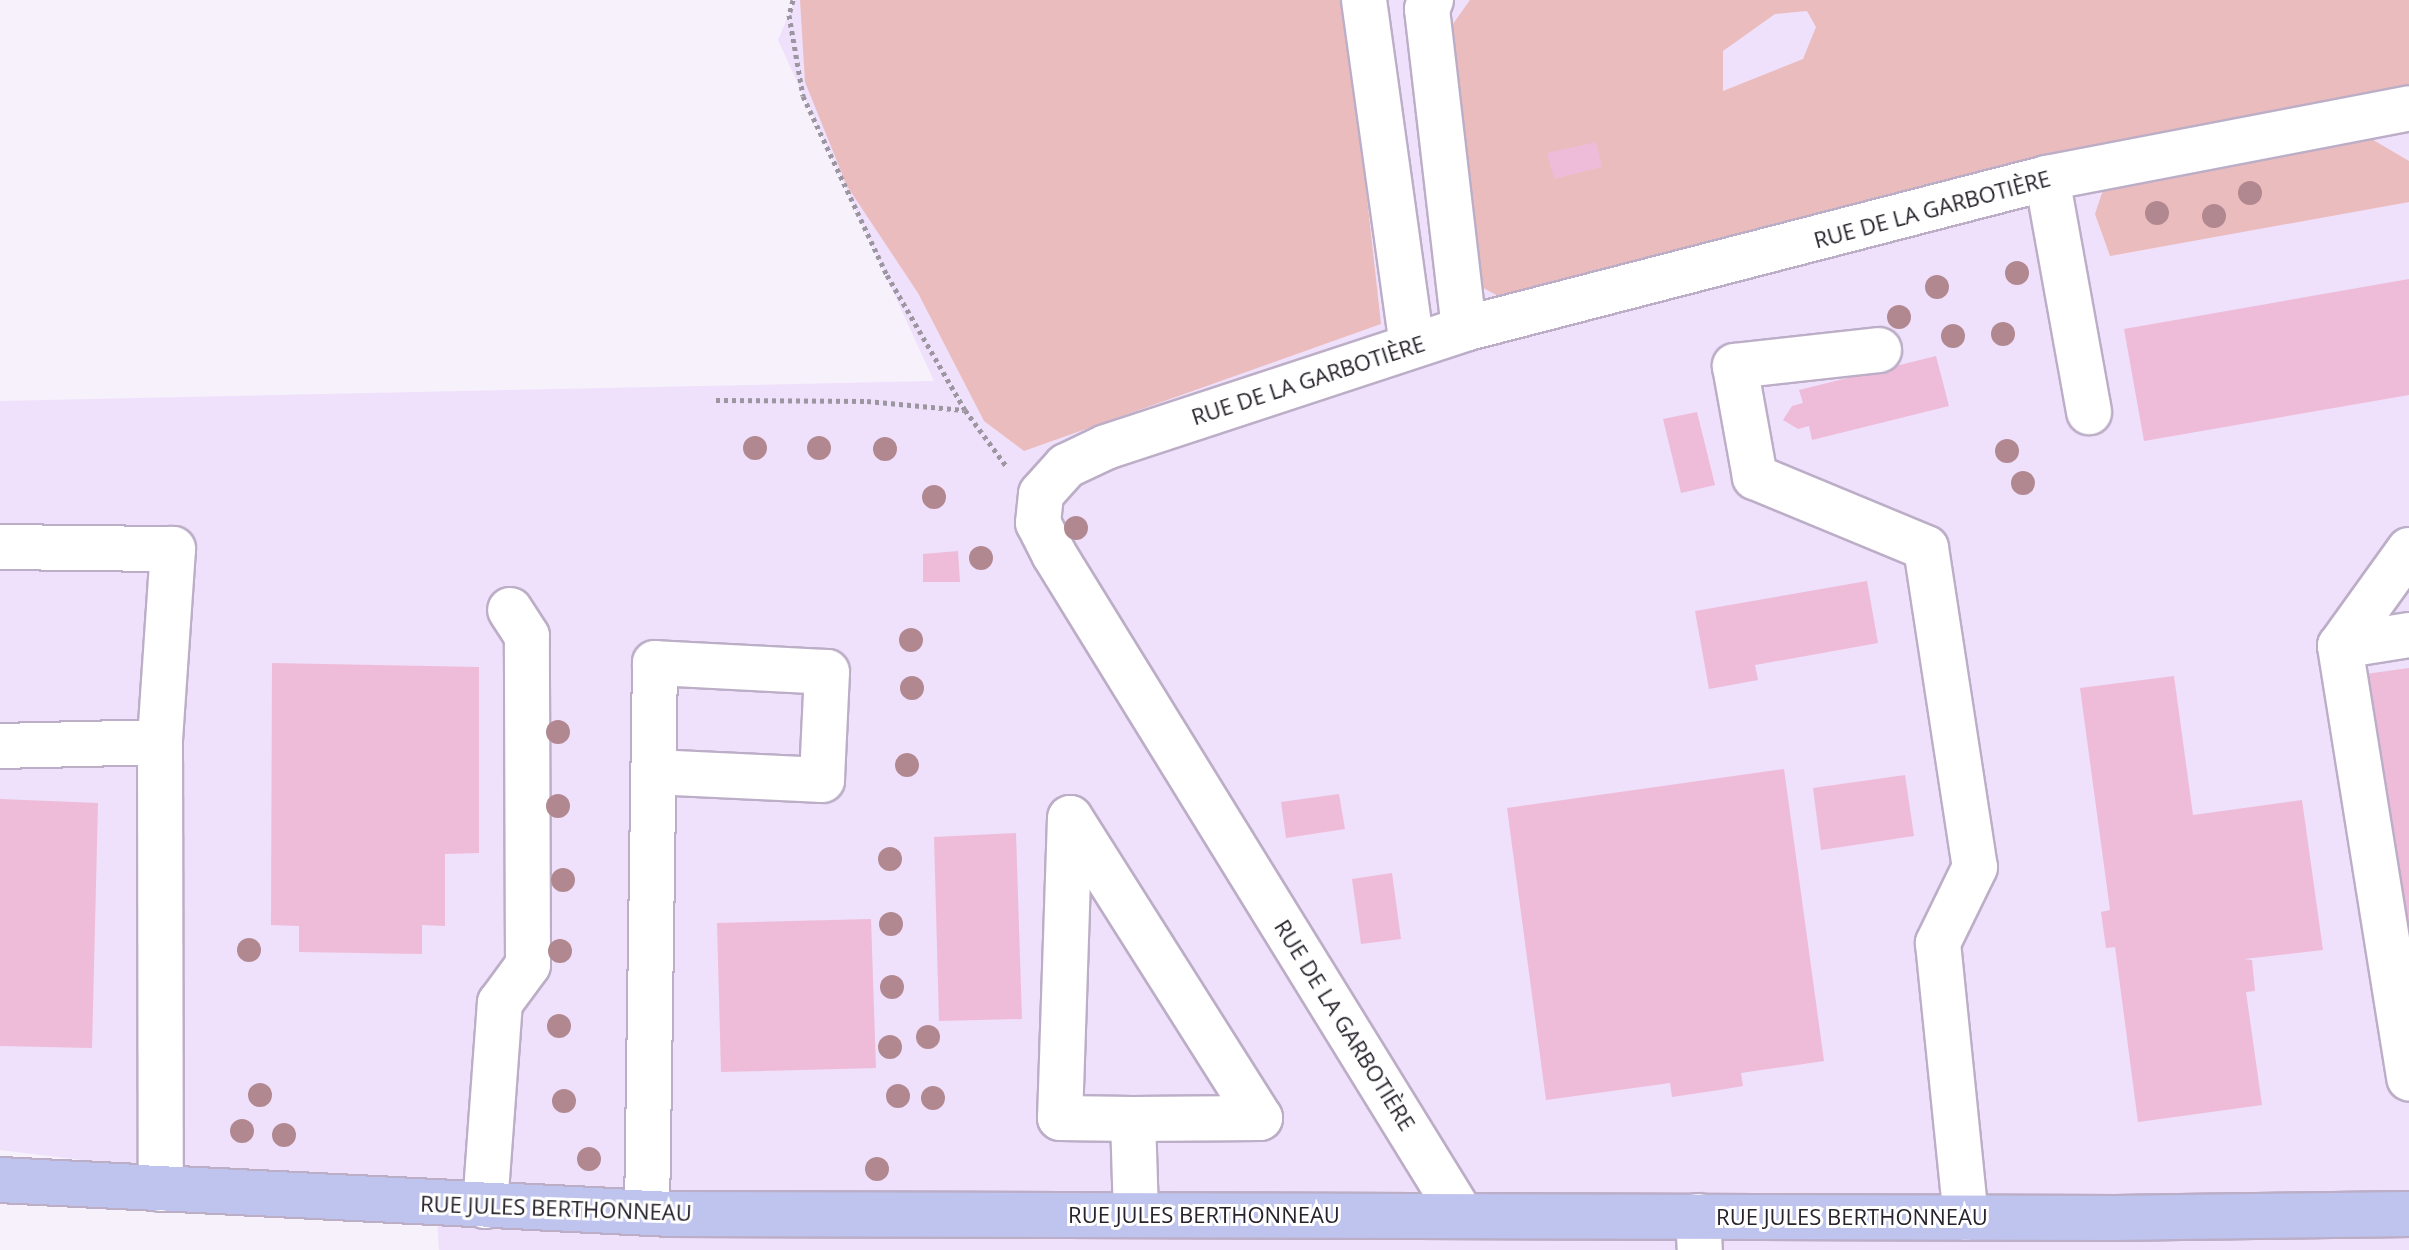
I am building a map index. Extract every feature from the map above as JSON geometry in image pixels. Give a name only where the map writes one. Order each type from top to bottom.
[{"type":"main road","name":"RUE JULES BERTHONNEAU","points":[[0,1180],[647,1213],[1462,1216],[1699,1233],[1966,1218],[2409,1214]]},
{"type":"street","points":[[1364,0],[1412,346]]},
{"type":"street","points":[[1431,0],[1427,9],[1464,329]]},
{"type":"street","name":"RUE DE LA GARBOTIÈRE","points":[[1462,1216],[1054,554],[1038,523],[1041,494],[1066,466],[1106,447],[1464,329],[2047,178],[2409,108]]},
{"type":"street","points":[[2047,178],[2089,412]]},
{"type":"street","points":[[1879,350],[1735,366],[1755,477],[1926,548],[1975,867],[1938,943],[1966,1218]]},
{"type":"street","points":[[0,547],[173,549],[160,742],[161,1189]]},
{"type":"street","points":[[2409,550],[2340,646],[2409,1079]]},
{"type":"street","points":[[485,1206],[500,1003],[528,965],[527,636],[510,610]]},
{"type":"street","points":[[2340,646],[2409,635]]},
{"type":"street","points":[[647,1213],[655,663],[827,672],[822,780],[654,772]]},
{"type":"street","points":[[0,746],[160,742]]},
{"type":"street","points":[[1070,818],[1260,1118],[1133,1119],[1060,1118],[1070,818]]},
{"type":"street","points":[[1133,1119],[1136,1215]]},
{"type":"path","points":[[793,0],[789,15],[803,96],[887,275],[965,410],[1000,462],[1041,494]]},
{"type":"path","points":[[716,400],[867,401],[965,410]]},
{"type":"shaded area","points":[[795,0],[2409,0],[2409,1250],[439,1250],[436,1203],[0,1150],[0,401],[934,381],[778,40]]},
{"type":"shaded area","points":[[800,0],[1345,0],[1381,324],[1024,451],[984,421],[918,293],[847,186],[805,82]]},
{"type":"shaded area","points":[[1470,0],[2409,0],[2409,86],[2066,154],[1500,297],[1476,284],[1450,28]],"holes":[[[1807,11],[1816,27],[1803,59],[1723,91],[1723,51],[1775,14]]]},
{"type":"shaded area","points":[[2363,134],[2409,161],[2409,202],[2110,256],[2095,214],[2103,190]]},
{"type":"building","points":[[1596,142],[1602,167],[1554,179],[1547,153]]},
{"type":"building","points":[[2409,279],[2409,395],[2144,441],[2124,329]]},
{"type":"building","points":[[1936,356],[1949,406],[1812,440],[1809,426],[1798,429],[1783,420],[1792,406],[1803,403],[1799,390]]},
{"type":"building","points":[[1697,412],[1715,485],[1681,493],[1663,419]]},
{"type":"building","points":[[958,551],[960,582],[923,582],[923,554]]},
{"type":"building","points":[[1867,581],[1878,643],[1755,665],[1758,680],[1709,689],[1695,611]]},
{"type":"building","points":[[272,663],[479,667],[479,853],[445,854],[445,926],[422,925],[422,954],[299,952],[299,926],[271,925]]},
{"type":"building","points":[[2409,668],[2409,940],[2358,675]]},
{"type":"building","points":[[2174,676],[2193,815],[2302,800],[2323,950],[2244,959],[2252,960],[2255,991],[2246,992],[2262,1105],[2138,1122],[2115,947],[2106,948],[2101,912],[2110,910],[2080,688]]},
{"type":"building","points":[[1784,769],[1824,1061],[1741,1073],[1743,1086],[1672,1097],[1670,1083],[1546,1100],[1507,808]]},
{"type":"building","points":[[1905,775],[1914,836],[1821,850],[1813,788]]},
{"type":"building","points":[[1339,794],[1345,829],[1286,838],[1281,802]]},
{"type":"building","points":[[0,799],[98,803],[92,1048],[0,1046]]},
{"type":"building","points":[[1016,833],[1022,1019],[939,1021],[934,837]]},
{"type":"building","points":[[1392,873],[1401,939],[1361,944],[1352,879]]},
{"type":"building","points":[[871,919],[876,1068],[721,1072],[717,923]]}]
